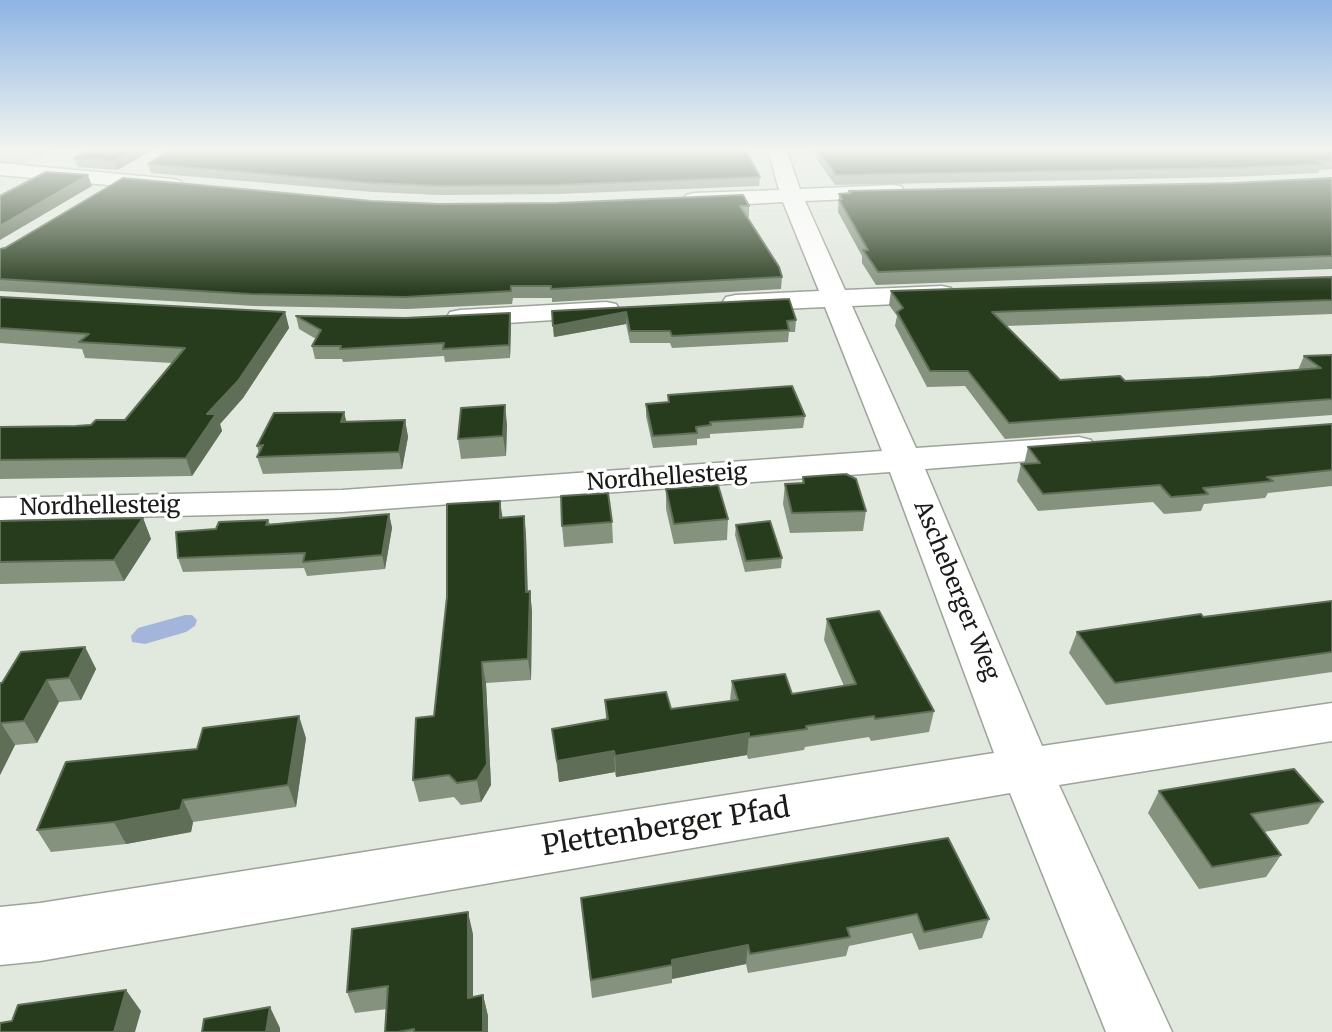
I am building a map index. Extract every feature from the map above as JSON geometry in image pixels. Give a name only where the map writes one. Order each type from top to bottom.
[{"type":"street","points":[[88,200],[93,197]]},
{"type":"street","points":[[668,200],[785,197]]},
{"type":"street","name":"Ascheberger Weg","points":[[792,197],[904,461],[1026,768],[1139,1032]]},
{"type":"street","points":[[708,304],[967,293]]},
{"type":"street","points":[[433,319],[639,308]]},
{"type":"street","name":"Nordhellesteig","points":[[0,509],[342,501],[1104,445]]},
{"type":"street","name":"Plettenberger Pfad","points":[[0,936],[40,932],[1026,768],[1332,722]]},
{"type":"water","points":[[192,615],[197,620],[195,626],[186,632],[145,644],[132,642],[131,636],[138,628]]},
{"type":"building","points":[[0,197],[50,197],[0,226]]},
{"type":"building","points":[[91,197],[330,197],[439,204],[744,197],[749,206],[740,206],[779,267],[782,277],[551,289],[551,286],[511,286],[511,291],[405,297],[251,294],[0,279],[0,249]]},
{"type":"building","points":[[841,197],[1332,197],[1332,256],[878,272],[863,250],[868,250],[839,200]]},
{"type":"building","points":[[1332,277],[1332,300],[992,312],[1060,380],[1120,376],[1125,381],[1321,368],[1304,356],[1332,355],[1332,399],[1009,423],[968,371],[930,371],[897,312],[903,308],[891,291]]},
{"type":"building","points":[[0,297],[285,312],[238,381],[207,414],[216,414],[186,458],[0,460],[0,427],[76,426],[91,425],[96,420],[125,420],[185,348],[79,342],[89,334],[0,328]]},
{"type":"building","points":[[789,299],[796,320],[787,321],[789,330],[672,336],[670,331],[630,331],[626,312],[553,326],[552,311]]},
{"type":"building","points":[[510,313],[509,345],[443,349],[444,343],[340,349],[341,346],[312,346],[321,330],[296,316],[405,318]]},
{"type":"building","points":[[792,386],[805,416],[710,422],[711,425],[696,427],[697,433],[653,436],[646,404],[669,402],[668,395]]},
{"type":"building","points":[[505,405],[503,436],[458,439],[461,408]]},
{"type":"building","points":[[344,412],[341,422],[405,420],[399,452],[257,457],[263,445],[257,446],[274,413]]},
{"type":"building","points":[[1332,424],[1332,470],[1267,477],[1273,481],[1203,488],[1208,494],[1171,497],[1160,485],[1043,494],[1021,464],[1040,463],[1028,447]]},
{"type":"building","points":[[846,474],[856,479],[866,511],[792,513],[785,484],[804,483],[803,477]]},
{"type":"building","points":[[718,485],[728,519],[674,524],[666,489]]},
{"type":"building","points":[[608,493],[612,522],[562,526],[561,496]]},
{"type":"building","points":[[500,501],[500,518],[524,516],[526,592],[530,591],[528,659],[482,662],[487,764],[477,780],[457,783],[449,775],[413,780],[416,718],[434,716],[447,597],[447,504]]},
{"type":"building","points":[[389,514],[382,555],[303,562],[305,553],[178,558],[176,532],[216,529],[219,522],[268,520],[266,525]]},
{"type":"building","points":[[143,518],[114,560],[0,562],[0,521]]},
{"type":"building","points":[[770,521],[782,558],[746,561],[736,525]]},
{"type":"building","points":[[1332,601],[1332,652],[1115,683],[1077,632],[1201,614],[1203,617]]},
{"type":"building","points":[[879,611],[934,711],[875,719],[874,716],[806,726],[807,729],[749,737],[749,733],[615,756],[614,751],[557,761],[552,729],[608,719],[605,700],[666,692],[671,709],[738,700],[732,681],[785,674],[792,694],[856,684],[827,619]]},
{"type":"building","points":[[85,647],[69,678],[47,680],[24,721],[0,725],[0,683],[21,652]]},
{"type":"building","points":[[299,716],[288,785],[183,800],[180,810],[114,822],[37,830],[66,762],[197,749],[203,728]]},
{"type":"building","points":[[1294,769],[1323,802],[1251,814],[1281,855],[1212,867],[1159,791]]},
{"type":"building","points":[[948,838],[989,919],[924,932],[917,914],[847,928],[850,937],[750,954],[748,945],[672,960],[672,965],[591,980],[581,898]]},
{"type":"building","points":[[468,912],[468,998],[483,995],[483,1032],[414,1032],[414,1029],[385,1032],[388,986],[347,992],[352,929]]},
{"type":"building","points":[[126,990],[114,1032],[0,1032],[0,1023],[12,1021],[18,1005]]},
{"type":"building","points":[[270,1007],[266,1032],[202,1032],[204,1019]]}]
